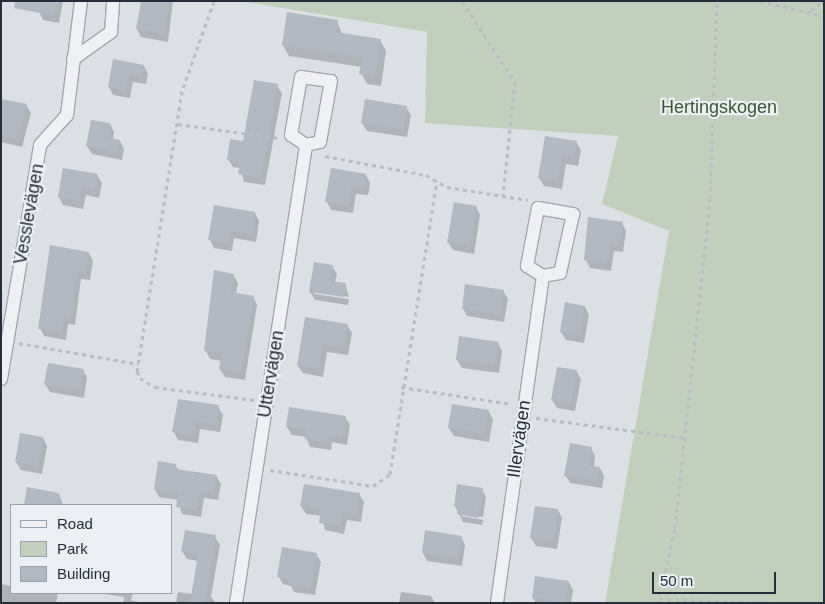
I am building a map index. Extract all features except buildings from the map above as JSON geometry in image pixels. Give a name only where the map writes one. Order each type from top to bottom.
[{"type":"street","name":"Vesslevägen","points":[[1,379],[40,145],[67,115],[81,1]]},
{"type":"street","points":[[73,59],[111,32],[112,1]]},
{"type":"street","points":[[301,78],[331,81],[320,142],[306,145],[291,135],[301,78]]},
{"type":"street","name":"Uttervägen","points":[[236,603],[306,145]]},
{"type":"street","points":[[538,208],[573,214],[560,273],[543,276],[527,266],[538,208]]},
{"type":"street","name":"Illervägen","points":[[497,603],[522,410],[543,276]]},
{"type":"path","points":[[214,1],[182,91],[138,364],[140,378],[155,387],[267,402]]},
{"type":"path","points":[[462,1],[515,82],[503,195]]},
{"type":"path","points":[[717,1],[710,199],[675,528],[658,601],[776,603]]},
{"type":"path","points":[[760,1],[811,11],[824,16]]},
{"type":"path","points":[[811,11],[823,1]]},
{"type":"path","points":[[178,124],[279,138],[306,145],[321,155],[391,166],[437,181],[447,187],[527,199],[538,208]]},
{"type":"path","points":[[257,468],[374,486],[390,474],[401,388],[437,181]]},
{"type":"path","points":[[7,345],[18,343],[138,364]]},
{"type":"path","points":[[401,388],[513,404],[530,417],[686,438]]},
{"type":"green space","name":"Hertingskogen","points":[[240,1],[824,1],[824,603],[605,603],[669,231],[602,204],[618,136],[425,123],[427,32]]}]
